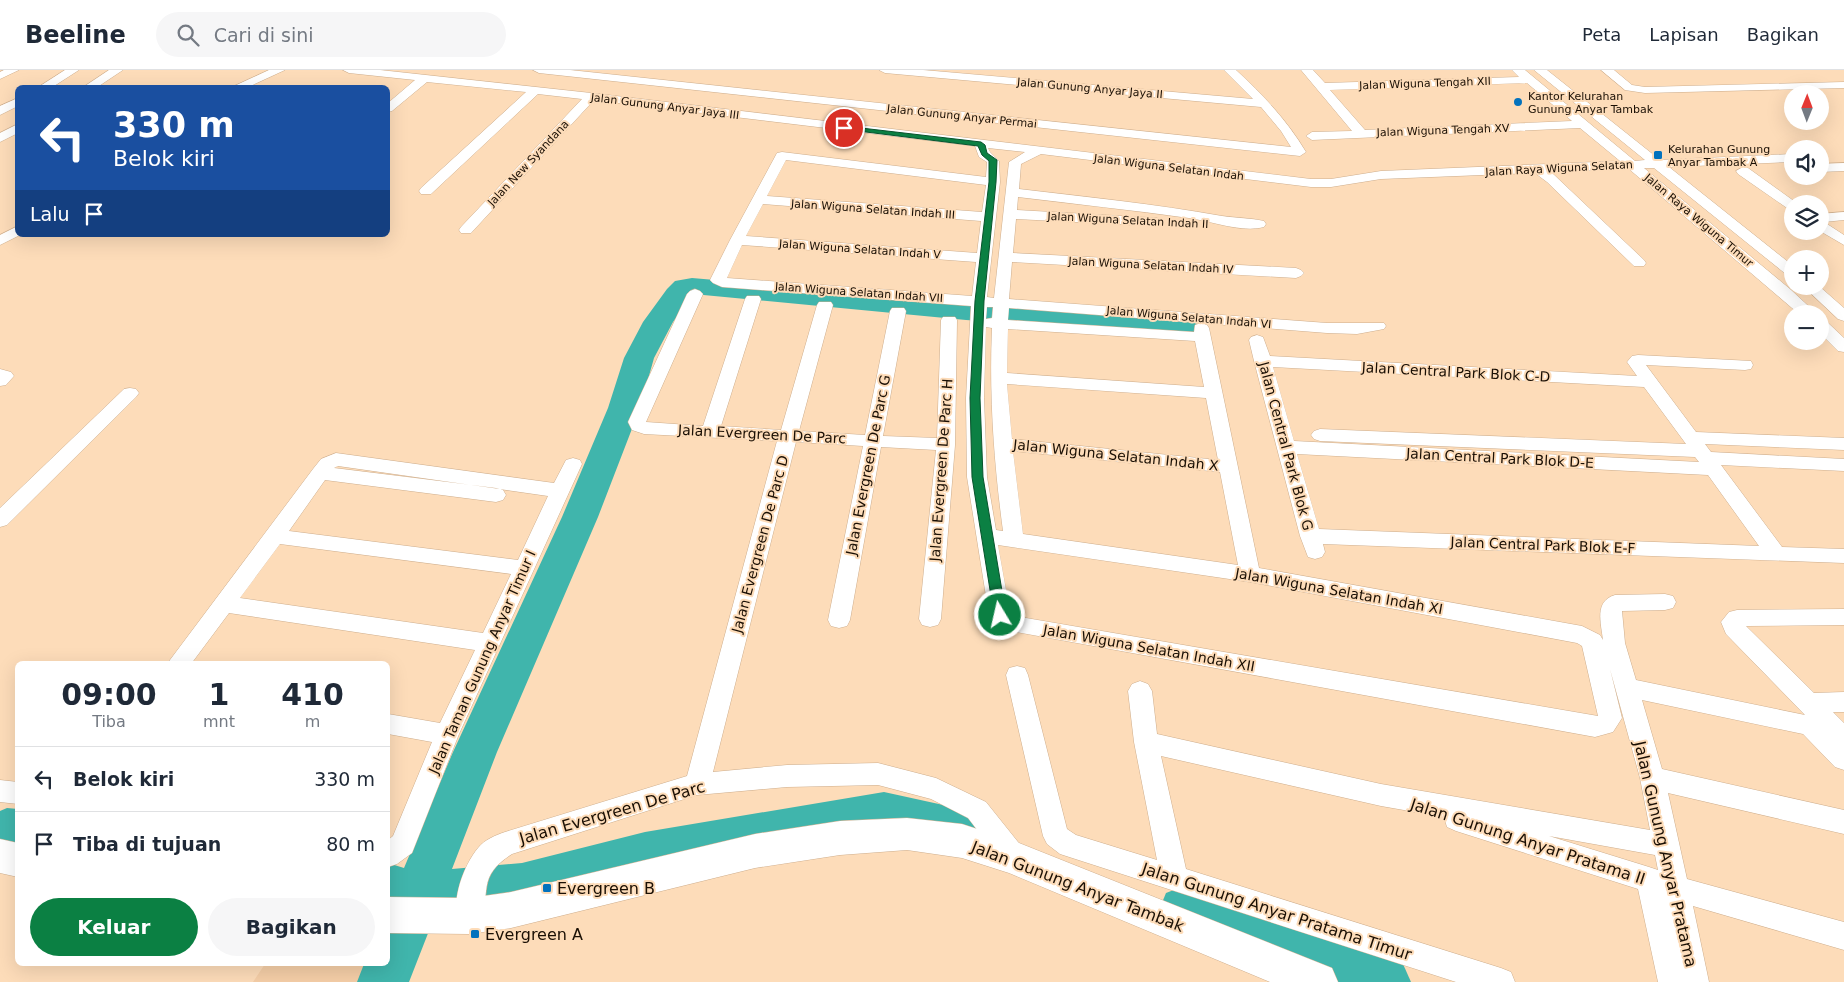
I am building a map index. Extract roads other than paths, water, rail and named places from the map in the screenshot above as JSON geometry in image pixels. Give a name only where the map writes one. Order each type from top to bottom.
[{"type":"street","points":[[0,76],[13,70]]},
{"type":"street","points":[[47,85],[73,70]]},
{"type":"street","points":[[92,85],[117,70]]},
{"type":"street","points":[[242,85],[279,70]]},
{"type":"street","name":"Jalan Gunung Anyar Jaya III","points":[[349,70],[591,96],[981,145]]},
{"type":"street","name":"Jalan Gunung Anyar Permai","points":[[539,70],[1300,152],[1293,137],[1265,104]]},
{"type":"street","name":"Jalan Gunung Anyar Jaya II","points":[[885,70],[1265,104]]},
{"type":"street","points":[[1230,70],[1265,104]]},
{"type":"street","points":[[1307,70],[1361,133]]},
{"type":"street","points":[[1450,70],[1465,81]]},
{"type":"street","name":"Jalan Raya Wiguna Timur","points":[[1518,70],[1580,124],[1632,164],[1799,305]]},
{"type":"street","name":"Jalan Raya Wiguna Timur","points":[[1540,70],[1784,265]]},
{"type":"street","points":[[1607,70],[1629,88],[1644,90],[1844,85]]},
{"type":"street","points":[[358,82],[372,72]]},
{"type":"street","points":[[390,106],[424,79]]},
{"type":"street","name":"Jalan Wiguna Tengah XII","points":[[1321,87],[1529,80]]},
{"type":"street","points":[[426,191],[534,91]]},
{"type":"street","name":"Jalan New Syandana","points":[[466,230],[591,96]]},
{"type":"street","points":[[0,111],[15,103]]},
{"type":"street","name":"Jalan Wiguna Tengah XV","points":[[1312,136],[1580,124]]},
{"type":"street","points":[[0,138],[15,130]]},
{"type":"street","points":[[981,145],[984,154],[993,160],[1015,162],[1038,152]]},
{"type":"street","name":"Jalan Wiguna Selatan Indah","points":[[981,145],[1310,183],[1331,183],[1356,178]]},
{"type":"street","points":[[737,240],[782,156],[993,182]]},
{"type":"street","points":[[1829,157],[1844,156]]},
{"type":"street","name":"Jalan Raya Wiguna Selatan","points":[[1356,178],[1381,175],[1784,158]]},
{"type":"street","name":"Jalan Wiguna Selatan Indah XII","points":[[993,160],[993,182],[979,311],[975,398],[977,477],[1000,615],[1008,623],[1594,727]]},
{"type":"street","points":[[1014,539],[1006,484],[998,378],[1005,257],[1015,162]]},
{"type":"street","points":[[1829,168],[1844,167]]},
{"type":"street","points":[[1539,169],[1552,178],[1640,263]]},
{"type":"street","name":"Jalan Raya Wiguna Selatan","points":[[1552,178],[1784,169]]},
{"type":"street","points":[[1744,171],[1784,199]]},
{"type":"street","name":"Jalan Wiguna Selatan Indah II","points":[[1010,214],[1186,224],[1252,224],[1190,214],[1012,192]]},
{"type":"street","name":"Jalan Wiguna Selatan Indah III","points":[[759,200],[988,217]]},
{"type":"street","points":[[1829,217],[1844,216]]},
{"type":"street","points":[[1829,231],[1844,242]]},
{"type":"street","points":[[0,241],[15,232]]},
{"type":"street","name":"Jalan Wiguna Selatan Indah V","points":[[737,240],[984,258]]},
{"type":"street","name":"Jalan Wiguna Selatan Indah VII","points":[[737,240],[718,280],[1001,312]]},
{"type":"street","name":"Jalan Wiguna Selatan Indah IV","points":[[1005,257],[1296,273]]},
{"type":"street","name":"Jalan Evergreen De Parc","points":[[695,294],[637,422],[638,426],[644,428],[711,430],[946,445]]},
{"type":"street","points":[[1820,295],[1844,316]]},
{"type":"street","points":[[711,430],[753,299]]},
{"type":"street","name":"Jalan Evergreen De Parc D","points":[[697,784],[788,436],[825,306]]},
{"type":"street","name":"Jalan Evergreen De Parc G","points":[[839,620],[898,311]]},
{"type":"street","points":[[1001,312],[1202,332],[1250,574]]},
{"type":"street","name":"Jalan Wiguna Selatan Indah VI","points":[[1001,312],[1327,328],[1357,329],[1378,326]]},
{"type":"street","name":"Jalan Evergreen De Parc H","points":[[930,619],[946,445],[949,320]]},
{"type":"street","points":[[1829,333],[1844,347]]},
{"type":"street","name":"Jalan Central Park Blok G","points":[[1257,340],[1313,544]]},
{"type":"street","points":[[1745,365],[1636,360],[1650,382],[1776,554]]},
{"type":"street","name":"Jalan Central Park Blok C-D","points":[[1262,361],[1650,382]]},
{"type":"street","points":[[0,374],[5,376],[0,382]]},
{"type":"street","points":[[998,378],[1213,393]]},
{"type":"street","points":[[0,520],[130,393]]},
{"type":"street","name":"Jalan Central Park Blok D-E","points":[[1285,440],[1703,454]]},
{"type":"street","name":"Jalan Wiguna Selatan Indah X","points":[[1003,444],[1228,467]]},
{"type":"street","points":[[1703,454],[1844,444]]},
{"type":"street","points":[[1703,454],[1844,465]]},
{"type":"street","name":"Jalan Taman Gunung Anyar Timur I","points":[[390,854],[403,844],[447,734],[573,464]]},
{"type":"street","points":[[180,661],[324,468],[558,496]]},
{"type":"street","points":[[275,536],[524,568]]},
{"type":"street","name":"Jalan Wiguna Selatan Indah XI","points":[[987,536],[1250,574],[1588,637],[1592,642],[1610,718],[1605,725],[1594,727]]},
{"type":"street","name":"Jalan Central Park Blok E-F","points":[[1313,544],[1844,556]]},
{"type":"street","name":"Jalan Gunung Anyar Pratama","points":[[1666,602],[1615,603],[1611,608],[1614,644],[1652,778],[1666,845],[1662,884],[1672,982]]},
{"type":"street","points":[[223,604],[489,643]]},
{"type":"street","points":[[1844,617],[1737,618],[1732,622],[1734,628],[1802,712],[1811,727],[1844,759]]},
{"type":"street","name":"Jalan Gunung Anyar Pratama Timur","points":[[1017,675],[1056,836],[1069,845],[1501,982]]},
{"type":"street","points":[[1626,687],[1802,712],[1844,702]]},
{"type":"street","points":[[1140,691],[1146,742],[1174,877]]},
{"type":"street","points":[[1802,712],[1844,738]]},
{"type":"street","points":[[390,724],[447,734]]},
{"type":"street","name":"Jalan Gunung Anyar Pratama II","points":[[1146,742],[1381,795],[1666,845]]},
{"type":"street","name":"Jalan Evergreen De Parc","points":[[471,897],[488,855],[505,844],[697,784],[788,776],[878,774],[936,789],[976,810],[1012,854]]},
{"type":"street","points":[[1652,778],[1844,822]]},
{"type":"street","name":"Jalan Gunung Anyar Pratama II","points":[[1381,795],[1662,884],[1844,936]]},
{"type":"street","name":"Jalan Gunung Anyar Tambak","points":[[401,915],[471,897],[511,910],[755,851],[840,838],[916,835],[962,840],[1012,854],[1318,982]]},
{"type":"street","points":[[0,856],[15,859]]},
{"type":"street","name":"Jalan Gunung Anyar Pratama","points":[[1662,884],[1695,982]]},
{"type":"waterway","points":[[417,896],[475,752],[580,517],[624,408],[639,358],[658,322],[685,287],[692,286],[966,311],[1184,326]]},
{"type":"waterway","points":[[417,896],[522,886],[645,854],[884,813],[957,829]]},
{"type":"waterway","points":[[7,830],[15,831]]},
{"type":"waterway","points":[[390,887],[417,896]]},
{"type":"waterway","points":[[390,964],[417,896]]},
{"type":"waterway","points":[[1184,910],[1338,967],[1385,982]]},
{"type":"waterway","points":[[383,982],[389,966]]},
{"type":"place","name":"Kantor Kelurahan Gunung Anyar Tambak","points":[[1518,102]]},
{"type":"place","name":"Kelurahan Gunung Anyar Tambak A","points":[[1658,155]]},
{"type":"place","name":"Evergreen B","points":[[547,888]]},
{"type":"place","name":"Evergreen A","points":[[475,934]]}]
